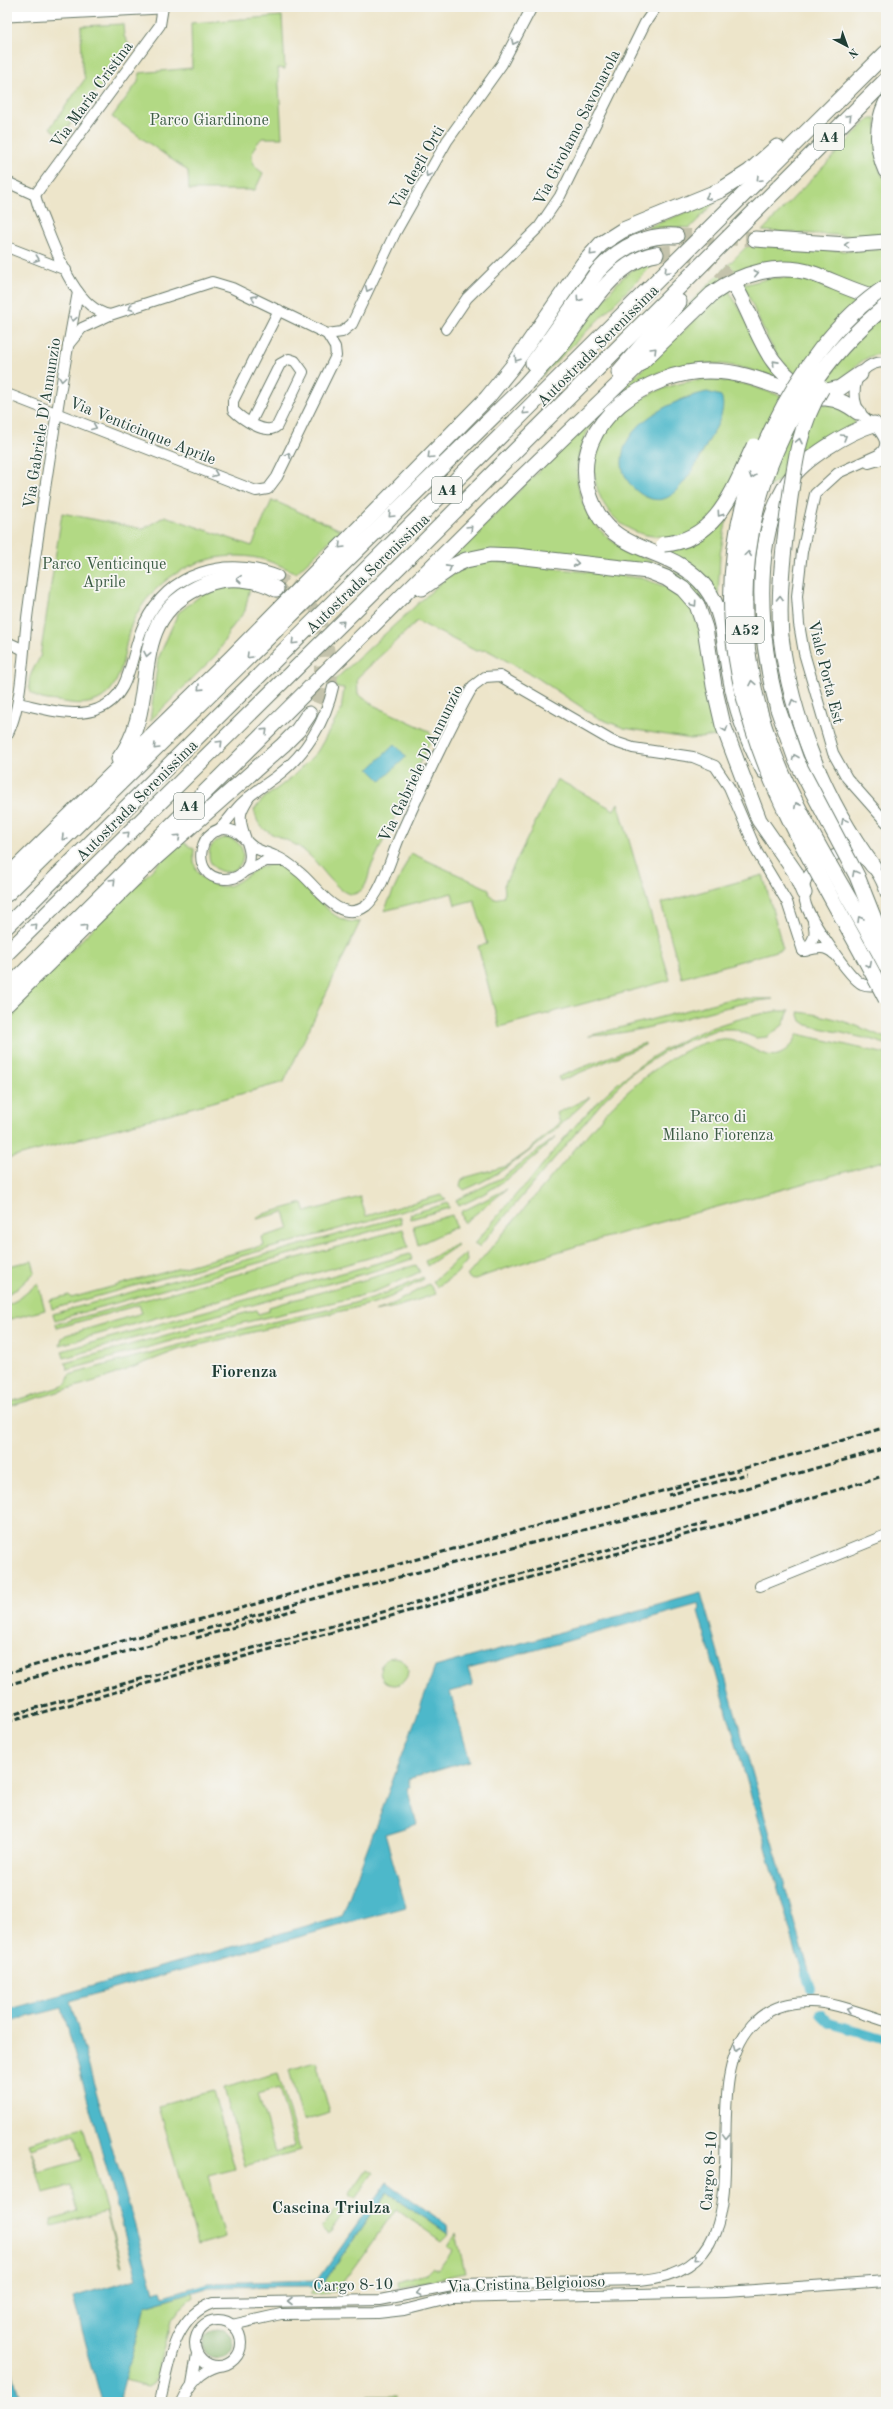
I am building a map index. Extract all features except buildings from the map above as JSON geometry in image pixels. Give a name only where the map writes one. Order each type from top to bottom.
[{"type":"highway","name":"A4","points":[[413,483],[499,384],[583,264],[601,244],[623,230],[708,197],[736,181],[762,161],[858,68],[886,45]]},
{"type":"highway","name":"Autostrada Serenissima","points":[[7,926],[886,53]]},
{"type":"highway","name":"Autostrada Serenissima","points":[[7,953],[450,517],[886,80]]},
{"type":"highway","points":[[886,103],[880,122],[879,138],[880,153],[886,171]]},
{"type":"highway","points":[[515,484],[606,388],[773,194]]},
{"type":"highway","points":[[7,877],[519,380],[598,271],[611,258],[628,246],[645,239],[666,235],[676,236]]},
{"type":"highway","points":[[755,240],[847,245],[886,242]]},
{"type":"highway","points":[[7,894],[413,483],[524,386],[560,345],[616,276],[635,261],[656,254]]},
{"type":"highway","points":[[303,694],[515,484],[702,303],[732,281],[754,273],[790,270],[812,274],[853,290],[886,300]]},
{"type":"highway","name":"A52","points":[[886,287],[857,310],[812,362],[781,411],[765,442],[750,480],[735,545],[731,610],[736,668],[750,724],[778,795],[886,999]]},
{"type":"highway","points":[[736,290],[768,356],[796,382],[817,393]]},
{"type":"highway","name":"A52","points":[[886,306],[853,335],[824,370],[800,403],[781,439],[762,487],[752,527],[746,568],[744,608],[751,676],[772,748],[814,838],[886,965]]},
{"type":"highway","points":[[660,549],[692,537],[716,519],[730,497],[767,417],[806,355],[857,310]]},
{"type":"highway","points":[[879,869],[855,842],[834,802],[807,742],[788,681],[781,636],[779,601],[782,557],[797,455],[805,420],[829,376],[848,352],[886,313]]},
{"type":"highway","points":[[778,795],[750,748],[740,715],[717,606],[706,587],[693,574],[660,549],[621,532],[595,508],[586,480],[586,461],[591,443],[604,421],[635,393],[653,383],[675,376],[705,371],[738,374],[811,398],[838,400],[858,412]]},
{"type":"highway","points":[[789,390],[817,393],[840,388],[860,374]]},
{"type":"highway","points":[[880,425],[852,433],[806,463],[790,479],[774,511],[766,552],[762,603],[770,679],[778,709],[796,760],[857,876],[876,928],[886,947]]},
{"type":"highway","points":[[303,694],[371,637],[430,581],[466,560],[490,555],[516,556],[648,571],[666,578],[683,589],[697,605],[705,628],[714,686],[723,725],[759,820],[795,872],[804,893]]},
{"type":"highway","points":[[37,848],[84,794],[119,759],[130,742],[141,708],[150,644],[155,629],[168,609],[191,591],[219,580],[245,579],[277,582]]},
{"type":"highway","name":"A4","points":[[7,989],[303,694]]},
{"type":"highway","points":[[7,1004],[154,859],[283,745],[298,730],[309,714]]},
{"type":"highway","points":[[7,982],[76,919]]},
{"type":"main road","points":[[7,15],[160,7]]},
{"type":"street","name":"Via Maria Cristina","points":[[35,195],[160,25],[163,7]]},
{"type":"street","name":"Via degli Orti","points":[[327,334],[342,332],[352,324],[395,233],[447,141],[502,64],[532,7]]},
{"type":"street","name":"Via Girolamo Savonarola","points":[[645,7],[645,23]]},
{"type":"street","name":"Via Girolamo Savonarola","points":[[446,329],[467,298],[540,226],[560,196],[645,23],[656,7]]},
{"type":"street","points":[[7,182],[35,195],[39,209],[66,270],[78,292],[93,308],[110,315]]},
{"type":"street","points":[[7,247],[66,270]]},
{"type":"street","points":[[68,345],[82,328],[110,315],[212,282],[232,288],[327,334]]},
{"type":"street","name":"Via Gabriele D'Annunzio","points":[[7,735],[12,727],[18,703],[22,649],[68,345],[78,292]]},
{"type":"street","points":[[251,422],[277,367],[285,360],[295,361],[303,372],[277,426],[269,431],[251,422],[233,410],[232,401],[279,310]]},
{"type":"street","name":"Via Venticinque Aprile","points":[[7,394],[58,412],[256,491],[268,488],[277,477],[336,356],[335,347],[327,334]]},
{"type":"street","points":[[880,425],[858,412],[854,402],[853,391],[860,374],[868,367],[886,362]]},
{"type":"street","name":"Viale Porta Est","points":[[880,425],[884,437],[885,447],[878,455],[846,469],[832,478],[819,489],[812,499],[802,552],[797,596],[799,624],[808,667],[835,757],[847,778],[886,822]]},
{"type":"street","name":"Viale Porta Est","points":[[860,464],[877,462],[886,458]]},
{"type":"street","points":[[18,703],[82,713],[98,709],[110,703],[120,692],[128,676],[145,621],[159,601],[175,586],[207,570],[224,567],[249,567],[277,582]]},
{"type":"street","points":[[7,642],[22,649]]},
{"type":"street","name":"Via Gabriele D'Annunzio","points":[[246,840],[256,849],[284,861],[300,872],[335,907],[352,911],[366,906],[379,886],[400,836],[473,686],[482,678],[495,676],[505,679],[612,741],[633,748],[693,757],[715,766],[729,787],[757,852],[787,902],[803,952]]},
{"type":"street","points":[[284,861],[266,861],[243,872],[237,877],[222,879],[215,878],[204,868],[201,861],[202,846],[210,835],[229,820],[236,809],[249,797],[281,773],[301,752],[321,722],[333,687]]},
{"type":"street","points":[[243,872],[250,859],[250,849],[246,840],[241,818],[249,797]]},
{"type":"street","points":[[217,831],[230,830],[236,832],[246,840]]},
{"type":"street","points":[[803,952],[812,942],[815,935],[804,893],[806,880],[810,874],[829,858],[843,854],[851,854],[879,869],[878,873],[886,894]]},
{"type":"street","points":[[808,911],[852,976],[863,984],[874,986],[886,982]]},
{"type":"street","points":[[803,952],[824,947],[838,957]]},
{"type":"street","points":[[760,1586],[886,1535]]},
{"type":"street","name":"Cargo 8-10","points":[[160,2402],[179,2331],[194,2312],[213,2303],[380,2300],[462,2284],[632,2281],[651,2279],[680,2270],[693,2262],[708,2246],[719,2221],[725,2177],[730,2074],[735,2054],[747,2031],[761,2017],[776,2008],[797,2003],[811,2002],[839,2007],[886,2021]]},
{"type":"street","name":"Via Cristina Belgioioso","points":[[232,2325],[281,2314],[378,2313],[404,2310],[452,2298],[726,2292],[886,2281]]},
{"type":"street","points":[[182,2402],[191,2385],[197,2354],[195,2339],[203,2326],[217,2320],[232,2325],[240,2336],[241,2343]]},
{"type":"street","points":[[191,2385],[203,2373],[232,2361],[237,2356],[248,2328],[257,2320]]},
{"type":"street","points":[[197,2354],[206,2364],[219,2366]]},
{"type":"green space","name":"Parco Giardinone","points":[[282,16],[285,69],[278,68],[282,138],[262,138],[255,148],[252,157],[253,161],[258,169],[263,173],[255,190],[189,190],[188,171],[112,117],[138,82],[139,73],[192,68],[191,23]]},
{"type":"green space","points":[[123,24],[124,36],[132,50],[103,85],[91,96],[62,136],[50,128],[85,79],[82,65],[81,26]]},
{"type":"green space","points":[[870,118],[876,118],[879,169],[886,182],[886,234],[852,236],[762,231]]},
{"type":"green space","points":[[717,200],[690,228],[672,227],[648,229],[648,227]]},
{"type":"green space","points":[[748,245],[848,251],[886,249],[886,295],[769,266],[656,337]]},
{"type":"green space","points":[[653,261],[656,262],[531,387],[619,281],[632,270]]},
{"type":"green space","points":[[793,277],[819,284],[858,300],[886,306],[884,343],[886,353],[868,357],[848,374],[829,384],[814,382],[800,376],[788,367],[778,356],[762,328],[743,285],[770,278]]},
{"type":"green space","points":[[729,291],[780,375],[778,379],[750,370],[723,364],[709,363],[680,366],[654,374],[630,387],[609,403],[600,413],[592,424],[583,442],[577,471],[578,486],[586,510],[601,531],[621,547],[664,566],[690,581],[699,591],[707,604],[710,622],[650,568],[454,560],[452,558],[612,398],[714,302]]},
{"type":"green space","points":[[709,379],[745,384],[794,400],[834,405],[850,413],[856,424],[785,477],[728,512],[720,555],[718,598],[664,550],[664,536],[646,535],[630,529],[616,519],[605,506],[598,491],[594,474],[595,456],[601,439],[610,425],[621,414],[633,404],[662,389],[693,381]],"holes":[[[693,395],[715,428],[699,460],[669,496],[622,464],[632,439],[647,420],[680,400]]]},
{"type":"green space","name":"Parco Venticinque Aprile","points":[[272,500],[341,530],[296,573],[268,561],[254,557],[239,556],[207,560],[177,573],[151,594],[133,621],[127,639],[119,676],[109,692],[93,702],[82,704],[43,699],[32,694],[29,679],[40,657],[62,513],[143,529],[165,516],[252,546]]},
{"type":"green space","points":[[489,561],[641,578],[672,589],[683,598],[692,609],[700,632],[717,736],[691,739],[624,728],[598,718],[536,677],[487,650],[476,651],[417,621],[357,678],[358,694],[373,705],[429,731],[432,738],[370,869],[366,884],[358,892],[349,894],[337,886],[303,850],[265,830],[258,822],[254,810],[263,799],[291,778],[317,752],[341,711],[344,688],[328,686],[447,577],[466,568]]},
{"type":"green space","points":[[231,586],[250,587],[245,611],[230,630],[218,653],[150,721],[158,659],[178,613],[209,589]]},
{"type":"green space","points":[[557,779],[614,810],[618,803],[670,980],[499,1027],[478,946],[487,944],[474,900],[455,905],[452,893],[384,911],[411,853],[489,889],[489,893],[494,899],[503,897],[505,892],[504,885]]},
{"type":"green space","points":[[226,838],[238,843],[243,855],[238,867],[226,872],[214,867],[209,855],[214,843]]},
{"type":"green space","points":[[181,841],[194,849],[194,861],[197,871],[202,877],[214,885],[224,886],[233,884],[259,868],[268,865],[279,865],[296,875],[319,901],[335,916],[346,921],[360,922],[284,1082],[7,1159],[7,1014]]},
{"type":"green space","points":[[763,875],[783,949],[682,978],[661,903]]},
{"type":"green space","points":[[734,998],[773,999],[726,1007],[635,1030],[588,1036]]},
{"type":"green space","points":[[777,1011],[789,1011],[783,1025],[767,1037],[756,1038],[734,1029],[718,1029],[674,1046],[633,1072],[604,1100],[479,1247],[474,1244],[581,1120],[607,1093],[634,1070],[664,1050],[697,1033],[735,1020]]},
{"type":"green space","points":[[798,1012],[832,1018],[854,1025],[885,1038],[886,1045],[877,1041],[807,1025],[801,1021]]},
{"type":"green space","name":"Parco di Milano Fiorenza","points":[[798,1034],[886,1054],[886,1160],[574,1247],[472,1280],[467,1276],[603,1116],[627,1092],[657,1068],[673,1057],[689,1049],[706,1042],[722,1039],[732,1040],[762,1053],[771,1055],[780,1054],[789,1048]]},
{"type":"green space","points":[[645,1043],[645,1045],[560,1081],[558,1077]]},
{"type":"green space","points":[[590,1097],[531,1150],[515,1162],[482,1182],[464,1190],[460,1186],[461,1181],[467,1177],[507,1166],[527,1152],[560,1123],[557,1113]]},
{"type":"green space","points":[[556,1137],[499,1185],[459,1206],[456,1200],[503,1177]]},
{"type":"green space","points":[[507,1189],[464,1223],[461,1212]]},
{"type":"green space","points":[[441,1195],[446,1199],[52,1309],[50,1300],[69,1295],[71,1298],[264,1245],[262,1237],[289,1229],[284,1212],[257,1219],[260,1215],[303,1203],[306,1212],[360,1197],[366,1216]]},
{"type":"green space","points":[[448,1203],[449,1208],[411,1219],[410,1214]]},
{"type":"green space","points":[[452,1215],[456,1227],[418,1245],[413,1226]]},
{"type":"green space","points":[[400,1217],[401,1223],[55,1320],[53,1314]]},
{"type":"green space","points":[[403,1229],[408,1247],[60,1345],[62,1338],[66,1335],[142,1313],[139,1305],[57,1328],[56,1324]]},
{"type":"green space","points":[[457,1244],[458,1245],[427,1266],[425,1261]]},
{"type":"green space","points":[[466,1253],[467,1261],[456,1274],[437,1287],[433,1281]]},
{"type":"green space","points":[[410,1254],[412,1259],[388,1267],[64,1358],[62,1351]]},
{"type":"green space","points":[[32,1261],[35,1272],[17,1289],[7,1294],[7,1266]]},
{"type":"green space","points":[[416,1265],[420,1272],[379,1290],[356,1297],[199,1333],[68,1370],[65,1363],[256,1310],[258,1314],[269,1311],[269,1307]]},
{"type":"green space","points":[[423,1277],[424,1279],[391,1297],[371,1304],[178,1350],[105,1378],[7,1407],[7,1403],[63,1386],[67,1382],[69,1375],[254,1326],[362,1301]]},
{"type":"green space","points":[[38,1283],[45,1310],[7,1320],[7,1305],[19,1299]]},
{"type":"green space","points":[[429,1284],[436,1294],[396,1307],[374,1311],[387,1307]]},
{"type":"green space","points":[[394,1657],[400,1658],[404,1661],[407,1665],[407,1677],[404,1681],[400,1684],[394,1685],[388,1684],[384,1681],[381,1677],[380,1671],[381,1665],[384,1661],[388,1658]]},
{"type":"green space","points":[[316,2062],[330,2113],[303,2121],[289,2070]]},
{"type":"green space","points":[[278,2073],[300,2150],[245,2166],[224,2088]],"holes":[[[279,2088],[295,2146],[275,2152],[258,2094]]]},
{"type":"green space","points":[[213,2091],[235,2169],[208,2176],[225,2237],[198,2245],[159,2106]]},
{"type":"green space","points":[[83,2127],[122,2266],[106,2212],[52,2226],[51,2220],[78,2212],[71,2186],[43,2193],[31,2150],[39,2172],[82,2160],[75,2134],[31,2148],[29,2143]]},
{"type":"green space","points":[[367,2169],[373,2173],[355,2199],[349,2195]]},
{"type":"green space","points":[[387,2192],[448,2234],[441,2241],[396,2209],[343,2282],[342,2291],[310,2294],[315,2286],[320,2288]]},
{"type":"green space","points":[[340,2203],[348,2208],[329,2234],[322,2228]]},
{"type":"green space","points":[[456,2233],[465,2273],[398,2288],[397,2282],[426,2274],[433,2267],[438,2270],[453,2250],[448,2246]]},
{"type":"green space","points":[[192,2292],[193,2297],[180,2309],[171,2321],[154,2382],[148,2386],[125,2380],[145,2306]]},
{"type":"green space","points":[[218,2329],[228,2334],[233,2344],[228,2354],[218,2359],[208,2354],[203,2344],[208,2334]]},
{"type":"green space","points":[[368,2396],[396,2396],[396,2402],[368,2402]]},
{"type":"water","points":[[707,392],[721,396],[723,409],[716,428],[691,473],[681,486],[670,496],[662,499],[654,499],[639,493],[627,480],[622,464],[624,450],[630,437],[639,425],[665,407],[694,395]]},
{"type":"water","points":[[395,744],[406,757],[381,781],[369,769]]},
{"type":"water","points":[[701,1593],[809,1971],[803,1976],[698,1611],[700,1609],[699,1604],[468,1669],[473,1685],[450,1692],[470,1761],[408,1779],[410,1787],[407,1788],[417,1824],[385,1834],[406,1907],[70,2001],[154,2292],[162,2290],[164,2296],[208,2283],[318,2280],[387,2182],[447,2225],[448,2234],[387,2192],[320,2288],[315,2286],[209,2287],[145,2306],[119,2402],[102,2402],[73,2297],[137,2278],[62,2008],[7,2022],[7,2010],[342,1916],[435,1667]]},
{"type":"water","points":[[7,2353],[21,2402],[7,2402]]},
{"type":"waterway","points":[[806,1975],[811,1988]]},
{"type":"waterway","points":[[820,2014],[829,2023],[886,2039]]},
{"type":"tunnel","points":[[676,236],[755,239]]},
{"type":"tunnel","points":[[656,254],[682,252],[703,258],[721,270],[737,290]]},
{"type":"tunnel","points":[[278,576],[293,586],[306,598],[322,623],[330,653],[333,687]]},
{"type":"tunnel","points":[[276,589],[290,600],[302,613],[312,629],[318,645],[321,662],[321,680],[317,697],[309,714]]},
{"type":"railway","points":[[7,1673],[817,1448],[886,1427]]},
{"type":"railway","points":[[7,1685],[317,1598],[747,1488],[886,1448]]},
{"type":"railway","points":[[668,1495],[747,1474]]},
{"type":"railway","points":[[7,1722],[742,1519],[886,1475]]},
{"type":"railway","points":[[7,1716],[708,1522]]},
{"type":"railway","points":[[196,1638],[298,1609]]},
{"type":"district","name":"Fiorenza","points":[[244,1371]]},
{"type":"district","name":"Cascina Triulza","points":[[331,2207]]}]
